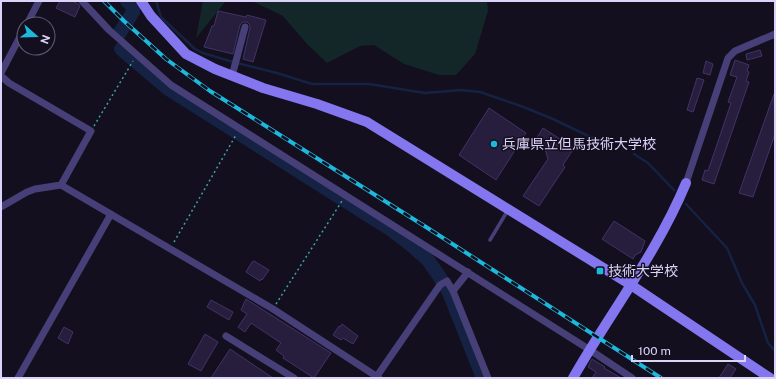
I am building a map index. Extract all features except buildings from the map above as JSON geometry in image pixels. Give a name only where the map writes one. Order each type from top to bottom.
[{"type":"street","points":[[31,16],[38,1]]},
{"type":"street","points":[[82,1],[109,30],[171,85],[468,272],[632,378]]},
{"type":"street","points":[[141,1],[151,16],[186,54],[215,69],[263,88],[317,104],[367,122],[631,285],[770,378]]},
{"type":"street","points":[[232,76],[245,27]]},
{"type":"street","points":[[573,378],[631,285],[674,212],[686,183],[728,58],[735,51],[775,34]]},
{"type":"street","points":[[16,45],[1,74],[9,83],[91,130],[61,185]]},
{"type":"street","points":[[1,207],[35,189],[61,185],[273,309],[378,377],[443,283],[447,281],[453,291],[488,378]]},
{"type":"street","points":[[18,378],[111,214]]},
{"type":"street","points":[[453,291],[468,272]]},
{"type":"street","points":[[226,336],[284,375],[294,378]]},
{"type":"lane","points":[[490,240],[509,209]]},
{"type":"path","points":[[91,130],[132,63]]},
{"type":"path","points":[[170,249],[235,136]]},
{"type":"path","points":[[273,309],[340,203]]},
{"type":"green space","points":[[203,1],[226,1],[196,38]]},
{"type":"green space","points":[[252,1],[487,1],[488,11],[475,54],[456,75],[439,75],[404,64],[374,45],[360,46],[327,63],[307,44],[283,16]]},
{"type":"waterway","points":[[119,34],[133,12],[133,7],[127,1]]},
{"type":"waterway","points":[[156,1],[161,17],[195,49],[203,53],[312,84],[369,84],[425,93],[461,90],[480,92],[553,119],[603,143]]},
{"type":"waterway","points":[[121,49],[167,88],[390,229],[428,260],[448,290],[483,378]]},
{"type":"waterway","points":[[634,154],[648,163],[674,190]]},
{"type":"waterway","points":[[686,204],[727,248],[742,283],[755,305],[768,343],[775,351]]},
{"type":"railway","points":[[104,1],[166,59],[210,91],[426,227],[661,378]]},
{"type":"place","name":"兵庫県立但馬技術大学校","points":[[494,144]]},
{"type":"place","name":"技術大学校","points":[[600,271]]}]
